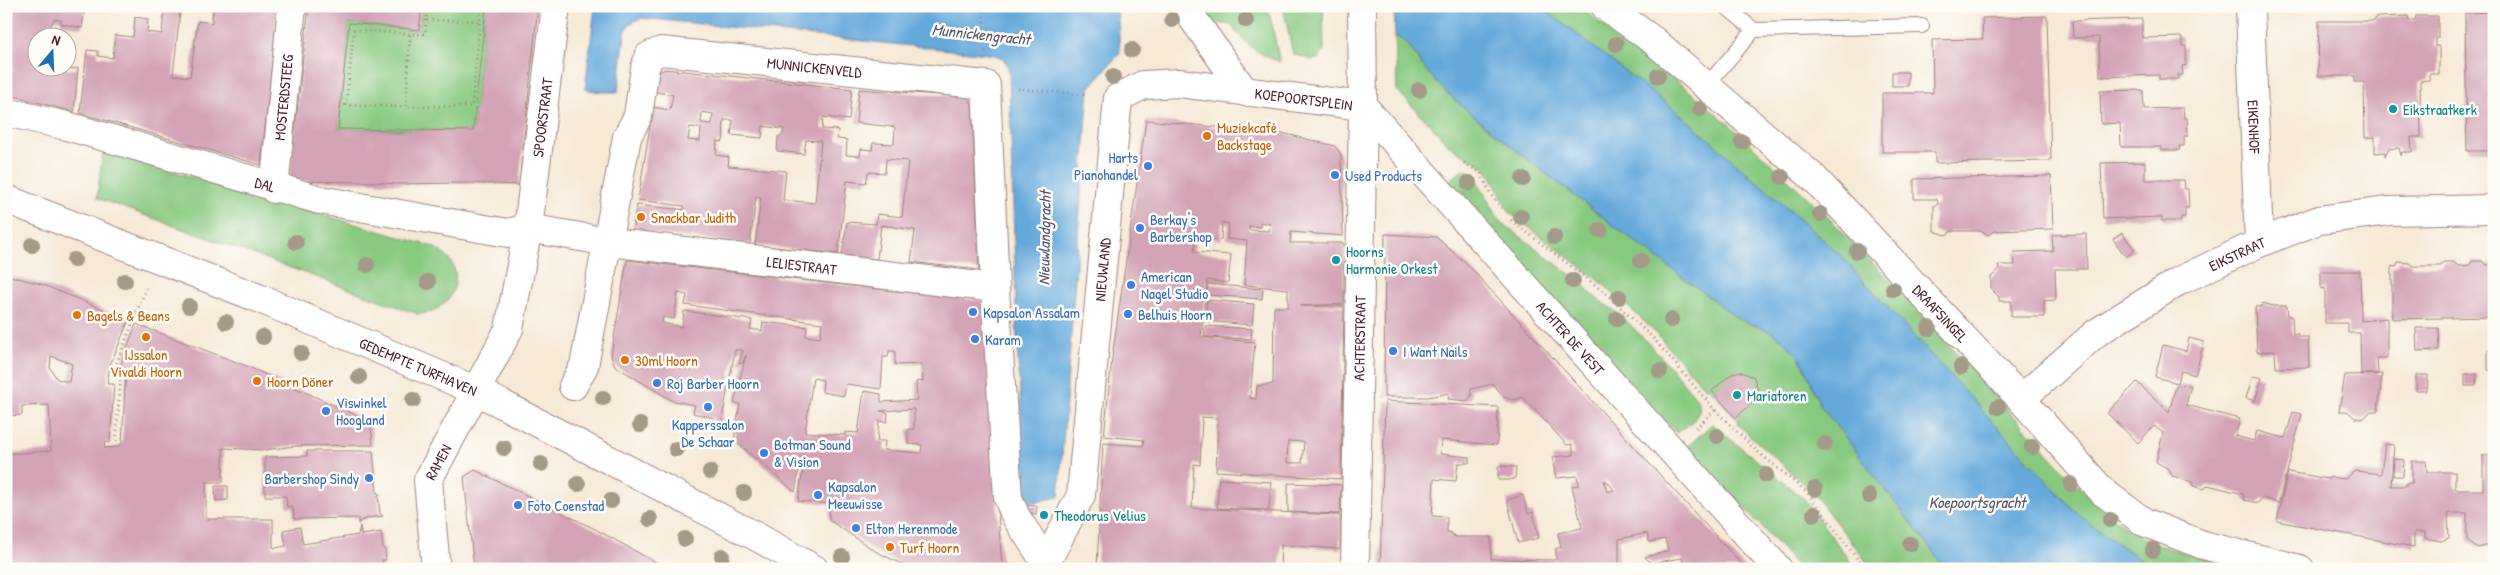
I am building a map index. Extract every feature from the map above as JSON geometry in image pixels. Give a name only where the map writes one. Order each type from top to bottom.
[{"type":"street","name":"MOSTERDSTEEG","points":[[274,188],[292,6]]},
{"type":"street","name":"SPOORSTRAAT","points":[[477,391],[509,329],[528,228],[556,6]]},
{"type":"street","points":[[1184,6],[1245,92]]},
{"type":"street","name":"ACHTERSTRAAT","points":[[1355,569],[1363,106],[1362,6]]},
{"type":"street","name":"DRAAFSINGEL","points":[[1611,8],[1654,42],[1815,179],[2021,399],[2103,492],[2144,522],[2202,545],[2300,569]]},
{"type":"street","name":"EIKENHOF","points":[[2250,10],[2259,243]]},
{"type":"street","name":"MUNNICKENVELD","points":[[609,242],[627,137],[638,116],[646,62],[649,56],[661,51],[986,86]]},
{"type":"street","name":"NIEUWLAND","points":[[1046,566],[1081,495],[1118,98],[1143,85],[1179,83],[1245,92]]},
{"type":"street","name":"NIEUWLAND","points":[[986,86],[995,288],[1008,498],[1016,517],[1046,566]]},
{"type":"street","name":"KOEPOORTSPLEIN","points":[[1245,92],[1363,106]]},
{"type":"street","name":"ACHTER DE VEST","points":[[1363,106],[1778,569]]},
{"type":"street","name":"DAL","points":[[6,112],[67,126],[320,200],[508,233],[528,228]]},
{"type":"street","name":"GEDEMPTE TURFHAVEN","points":[[6,198],[258,298],[477,391],[742,529],[814,569]]},
{"type":"street","name":"EIKSTRAAT","points":[[2021,399],[2096,333],[2179,281],[2259,243],[2319,220],[2389,211],[2494,210]]},
{"type":"street","points":[[528,228],[609,242],[584,366],[572,386]]},
{"type":"street","name":"LELIESTRAAT","points":[[609,242],[995,288]]},
{"type":"street","name":"RAMEN","points":[[436,569],[428,480],[477,391]]},
{"type":"lane","points":[[1725,6],[1754,30],[1922,26]]},
{"type":"lane","points":[[1706,86],[1754,30]]},
{"type":"path","points":[[428,6],[425,34],[354,30],[346,105],[406,108],[472,106],[482,6]]},
{"type":"path","points":[[984,8],[985,56]]},
{"type":"path","points":[[426,20],[480,21]]},
{"type":"path","points":[[406,108],[410,34]]},
{"type":"path","points":[[1016,89],[1091,95]]},
{"type":"path","points":[[1464,163],[1481,173],[1491,195],[1509,218],[1616,303],[1654,339],[1715,410],[1758,452],[1807,492],[1865,569]]},
{"type":"path","points":[[116,441],[121,375],[114,373],[132,322]]},
{"type":"green space","points":[[422,6],[486,6],[473,131],[338,129],[349,23],[419,30]]},
{"type":"green space","points":[[1210,6],[1246,10],[1268,8],[1280,62],[1252,48],[1231,25],[1220,23],[1217,26],[1205,10]]},
{"type":"green space","points":[[1283,6],[1323,6],[1324,51],[1319,59],[1313,60],[1293,54]]},
{"type":"green space","points":[[1540,6],[1578,6],[1687,89],[1731,126],[1826,215],[1894,285],[2074,482],[2110,516],[2139,536],[2168,548],[2243,569],[2155,569],[2095,528],[2070,506],[1837,252],[1679,113]]},
{"type":"green space","points":[[1395,36],[1408,45],[1427,71],[1447,93],[1490,130],[1738,319],[1767,330],[1783,340],[1799,357],[1805,367],[1819,403],[1946,569],[1872,569],[1811,490],[1737,424],[1739,421],[1709,387],[1706,389],[1650,327],[1596,278],[1510,213],[1489,173],[1483,166],[1450,146],[1397,90]]},
{"type":"green space","points":[[103,151],[434,247],[450,260],[456,279],[454,288],[450,296],[437,309],[428,313],[418,314],[97,198]]},
{"type":"green space","points":[[1463,170],[1468,171],[1476,179],[1500,221],[1584,285],[1592,295],[1617,313],[1642,336],[1661,357],[1697,399],[1699,410],[1690,423],[1676,433],[1450,185],[1449,181]]},
{"type":"green space","points":[[1712,424],[1803,498],[1856,569],[1800,569],[1688,446]]},
{"type":"water","points":[[595,6],[940,6],[987,11],[993,10],[994,6],[1117,6],[1120,53],[1089,88],[1059,497],[1036,502],[1026,500],[1017,343],[1009,71],[1004,61],[996,55],[988,54],[642,18],[629,24],[625,33],[618,92],[599,92],[585,89]]},
{"type":"water","name":"Koepoortsgracht","points":[[1394,6],[1540,6],[1679,113],[1837,252],[2070,506],[2095,528],[2155,569],[1946,569],[1819,403],[1805,367],[1799,357],[1783,340],[1767,330],[1738,319],[1560,185],[1456,101],[1431,76],[1408,45],[1395,36]]},
{"type":"building","points":[[6,6],[85,6],[82,28],[61,24],[61,20],[54,19],[50,28],[28,28],[28,78],[77,78],[74,112],[6,94]]},
{"type":"building","points":[[213,6],[278,6],[261,165],[80,113],[87,50],[98,51],[98,56],[113,58],[115,35],[133,37],[135,17],[148,19],[147,32],[162,34],[164,10],[180,12],[173,75],[190,77],[198,21],[212,23]]},
{"type":"building","points":[[309,6],[422,6],[419,30],[349,23],[338,129],[473,131],[486,6],[538,6],[519,185],[289,181]]},
{"type":"building","points":[[2494,12],[2494,151],[2467,151],[2465,13]]},
{"type":"building","points":[[2047,16],[2051,161],[1935,163],[1935,152],[1882,152],[1882,93],[1933,93],[1932,40],[1983,39],[1982,18]]},
{"type":"building","name":"Eikstraatkerk","points":[[2408,16],[2409,20],[2415,20],[2416,16],[2438,16],[2438,38],[2435,38],[2435,46],[2439,46],[2439,74],[2429,74],[2429,80],[2420,81],[2421,137],[2411,137],[2412,152],[2402,152],[2401,156],[2399,148],[2388,149],[2385,156],[2385,152],[2375,153],[2375,137],[2365,138],[2364,82],[2355,82],[2355,76],[2318,76],[2319,21],[2375,21],[2375,17]]},
{"type":"building","points":[[2142,19],[2142,38],[2182,37],[2182,46],[2186,46],[2186,65],[2182,66],[2183,75],[2178,75],[2178,79],[2159,79],[2159,75],[2100,77],[2099,37],[2073,38],[2072,21]]},
{"type":"building","points":[[665,69],[852,89],[849,120],[823,117],[822,129],[838,130],[837,139],[847,140],[846,155],[860,156],[861,149],[872,150],[873,143],[894,144],[895,127],[856,123],[859,89],[967,97],[972,104],[979,270],[911,262],[915,230],[881,225],[877,259],[842,255],[847,222],[876,224],[877,214],[902,217],[908,161],[886,159],[885,173],[868,172],[866,183],[847,181],[838,254],[755,245],[761,197],[756,197],[750,244],[632,231],[637,205],[684,210],[684,206],[638,200],[653,107],[670,110],[673,95],[656,92],[659,72]],"holes":[[[702,112],[713,114],[712,124],[701,123]],[[724,120],[733,120],[731,135],[762,138],[763,126],[784,129],[783,134],[778,137],[777,151],[804,154],[806,140],[821,141],[815,203],[783,200],[786,171],[728,166],[729,157],[716,155],[717,141],[723,142]],[[690,127],[701,128],[700,141],[688,140]]]},
{"type":"building","points":[[1892,72],[1908,72],[1908,86],[1892,86]]},
{"type":"building","points":[[2143,90],[2144,109],[2183,108],[2184,118],[2187,118],[2188,136],[2184,136],[2184,146],[2179,146],[2180,150],[2161,150],[2161,147],[2121,147],[2120,123],[2101,124],[2100,91]]},
{"type":"building","points":[[1146,120],[1286,134],[1335,146],[1341,154],[1343,236],[1291,232],[1290,243],[1344,243],[1344,304],[1300,306],[1344,306],[1341,479],[1216,471],[1218,418],[1202,417],[1200,465],[1194,464],[1192,508],[1340,515],[1340,549],[1281,545],[1280,569],[1097,568],[1103,443],[1143,446],[1144,440],[1104,436],[1112,358]],"holes":[[[1260,222],[1270,224],[1269,231],[1249,230],[1249,226],[1260,227]],[[1222,223],[1229,224],[1227,239],[1247,241],[1244,285],[1288,289],[1288,307],[1274,307],[1273,384],[1257,386],[1256,399],[1250,398],[1255,342],[1201,337],[1207,280],[1228,283],[1231,255],[1194,252],[1196,237],[1221,240]],[[1288,441],[1304,442],[1302,463],[1287,463]]]},
{"type":"building","points":[[2145,162],[2145,180],[2184,180],[2185,189],[2188,189],[2189,208],[2185,208],[2185,217],[2181,217],[2181,221],[2162,221],[2162,217],[2103,219],[2101,163]]},
{"type":"building","points":[[2051,176],[2053,229],[1994,231],[1988,235],[1982,231],[1952,231],[1946,235],[1934,231],[1934,205],[1938,205],[1937,199],[1914,199],[1914,179]]},
{"type":"building","points":[[2122,233],[2135,250],[2126,257],[2113,239]]},
{"type":"building","points":[[1385,234],[1436,237],[1467,264],[1746,569],[1684,569],[1682,558],[1651,563],[1645,557],[1668,551],[1665,539],[1649,542],[1647,533],[1619,539],[1619,569],[1380,569],[1385,401],[1498,407],[1497,445],[1441,440],[1440,454],[1470,457],[1469,463],[1458,463],[1456,481],[1434,479],[1432,516],[1447,517],[1447,532],[1450,532],[1455,537],[1491,537],[1491,559],[1556,560],[1556,548],[1561,548],[1558,533],[1582,528],[1572,486],[1579,485],[1577,476],[1556,478],[1552,457],[1574,455],[1572,444],[1567,445],[1523,397],[1514,400],[1504,397],[1493,384],[1471,389],[1471,397],[1467,401],[1448,399],[1449,393],[1428,397],[1384,397]],"holes":[[[1604,481],[1607,481],[1614,490],[1607,492]]]},
{"type":"building","points":[[2086,234],[2087,269],[2055,269],[2056,300],[2044,301],[2044,317],[2011,317],[2011,301],[1999,301],[1999,297],[1991,289],[1991,277],[1999,270],[1998,265],[2015,265],[2014,252],[2053,251],[2052,235]]},
{"type":"building","points":[[627,260],[983,301],[1002,569],[912,569],[875,551],[829,520],[830,504],[798,501],[805,456],[801,457],[795,492],[734,440],[740,404],[734,403],[746,355],[742,364],[739,363],[743,350],[735,350],[720,430],[712,426],[714,418],[693,413],[695,405],[673,401],[615,366],[611,356]],"holes":[[[678,293],[687,295],[685,305],[822,323],[820,338],[806,336],[807,327],[763,322],[762,331],[750,329],[752,320],[684,311],[682,327],[662,323],[663,317],[674,319]],[[889,351],[895,351],[895,365],[922,364],[923,381],[916,382],[917,400],[881,402],[881,394],[864,391],[858,433],[845,432],[845,435],[805,432],[813,378],[823,380],[822,392],[844,396],[846,384],[881,389],[883,357],[888,357]],[[914,409],[914,429],[908,429],[908,444],[922,445],[921,453],[884,450],[885,441],[877,441],[879,421],[887,422],[888,413],[880,411]]]},
{"type":"building","points":[[2472,261],[2482,261],[2486,265],[2494,265],[2494,317],[2392,319],[2392,266],[2396,267],[2398,262],[2409,263],[2413,266],[2441,266],[2443,262],[2454,262],[2458,266],[2470,265]]},
{"type":"building","points":[[2321,271],[2360,271],[2361,321],[2387,318],[2387,358],[2377,358],[2378,374],[2361,374],[2360,333],[2348,333],[2348,323],[2325,323],[2325,288],[2321,289]]},
{"type":"building","points":[[6,275],[41,284],[129,320],[110,365],[107,384],[114,384],[110,443],[105,442],[104,448],[117,447],[122,444],[126,370],[120,367],[136,324],[244,365],[365,419],[371,427],[373,445],[295,446],[265,450],[223,448],[223,482],[206,482],[206,519],[273,519],[273,547],[276,548],[286,546],[283,530],[300,527],[303,544],[358,535],[360,526],[361,535],[381,532],[386,560],[382,560],[383,569],[6,569],[6,454],[51,451],[49,405],[22,406],[22,415],[6,416]],"holes":[[[51,356],[72,364],[69,382],[57,379],[50,368]]]},
{"type":"building","points":[[1208,284],[1263,289],[1262,299],[1207,295]]},
{"type":"building","points":[[1207,300],[1254,304],[1252,325],[1205,321]]},
{"type":"building","points":[[2263,303],[2273,306],[2287,306],[2288,316],[2292,316],[2293,334],[2298,334],[2298,337],[2308,337],[2309,367],[2276,368],[2275,351],[2257,352],[2255,307],[2260,307]]},
{"type":"building","points":[[1205,326],[1252,329],[1251,339],[1204,337]]},
{"type":"building","points":[[2416,328],[2438,328],[2439,350],[2417,351]]},
{"type":"building","points":[[2189,338],[2204,342],[2195,375],[2181,371],[2178,383],[2155,377],[2163,345],[2186,351]]},
{"type":"building","points":[[2488,350],[2494,350],[2494,370],[2488,370]]},
{"type":"building","name":"Mariatoren","points":[[1739,371],[1754,377],[1758,391],[1754,401],[1736,418],[1712,391],[1730,375]]},
{"type":"building","points":[[2382,374],[2378,411],[2371,411],[2364,418],[2355,418],[2347,411],[2339,411],[2345,375]]},
{"type":"building","points":[[2465,374],[2477,374],[2476,386],[2465,386]]},
{"type":"building","points":[[2416,375],[2428,375],[2427,391],[2416,391]]},
{"type":"building","points":[[2253,376],[2262,378],[2255,401],[2246,398]]},
{"type":"building","points":[[2137,382],[2169,412],[2176,386],[2191,385],[2186,405],[2240,419],[2235,436],[2254,441],[2257,431],[2285,438],[2293,412],[2302,414],[2279,503],[2262,498],[2258,503],[2244,500],[2243,494],[2208,485],[2204,489],[2193,486],[2192,482],[2172,476],[2169,469],[2156,462],[2163,433],[2154,426],[2138,443],[2107,413]]},
{"type":"building","points":[[2385,444],[2394,445],[2391,486],[2406,486],[2406,483],[2412,483],[2412,461],[2426,461],[2427,472],[2455,472],[2455,488],[2458,490],[2483,490],[2483,455],[2494,455],[2494,543],[2478,548],[2467,540],[2467,513],[2448,513],[2449,538],[2441,541],[2425,538],[2425,532],[2414,532],[2414,547],[2277,521],[2288,472],[2329,479],[2330,477],[2345,479],[2355,471],[2381,474]]},
{"type":"building","points":[[307,451],[373,451],[377,493],[381,495],[378,495],[380,514],[383,516],[367,518],[358,524],[358,518],[294,519],[293,507],[287,507],[286,496],[265,496],[265,457],[307,456]]},
{"type":"building","points":[[2394,459],[2404,460],[2403,476],[2393,476]]},
{"type":"building","points":[[1498,466],[1516,467],[1515,478],[1498,480]]},
{"type":"building","points":[[475,470],[595,529],[668,569],[474,569],[464,477]]},
{"type":"building","points":[[1219,479],[1271,482],[1269,510],[1217,508]]},
{"type":"building","points":[[1288,483],[1341,485],[1340,514],[1288,512]]},
{"type":"building","points":[[215,486],[228,486],[228,500],[216,501]]},
{"type":"building","points":[[1523,495],[1528,514],[1533,512],[1539,538],[1518,543],[1507,500]]},
{"type":"building","points":[[1028,505],[1037,506],[1036,514],[1027,513]]},
{"type":"place","name":"Eikstraatkerk","points":[[2393,109]]},
{"type":"place","name":"Muziekcafé Backstage","points":[[1207,136]]},
{"type":"place","name":"Harts Pianohandel","points":[[1148,166]]},
{"type":"place","name":"Used Products","points":[[1335,175]]},
{"type":"place","name":"Snackbar Judith","points":[[641,217]]},
{"type":"place","name":"Berkay's Barbershop","points":[[1140,228]]},
{"type":"place","name":"Hoorns Harmonie Orkest","points":[[1336,260]]},
{"type":"place","name":"American Nagel Studio","points":[[1131,285]]},
{"type":"place","name":"Kapsalon Assalam","points":[[973,312]]},
{"type":"place","name":"Belhuis Hoorn","points":[[1128,314]]},
{"type":"place","name":"Bagels & Beans","points":[[77,315]]},
{"type":"place","name":"IJssalon Vivaldi Hoorn","points":[[146,337]]},
{"type":"place","name":"Karam","points":[[975,339]]},
{"type":"place","name":"I Want Nails","points":[[1393,351]]},
{"type":"place","name":"30ml Hoorn","points":[[625,360]]},
{"type":"place","name":"Hoorn Döner","points":[[257,381]]},
{"type":"place","name":"Roj Barber Hoorn","points":[[657,383]]},
{"type":"place","name":"Mariatoren","points":[[1737,395]]},
{"type":"place","name":"Kapperssalon De Schaar","points":[[708,407]]},
{"type":"place","name":"Viswinkel Hoogland","points":[[326,411]]},
{"type":"place","name":"Botman Sound & Vision","points":[[764,453]]},
{"type":"place","name":"Barbershop Sindy","points":[[369,478]]},
{"type":"place","name":"Kapsalon Meeuwisse","points":[[818,495]]},
{"type":"place","name":"Foto Coenstad","points":[[518,505]]},
{"type":"place","name":"Theodorus Velius","points":[[1044,515]]},
{"type":"place","name":"Elton Herenmode","points":[[856,528]]},
{"type":"place","name":"Turf Hoorn","points":[[890,547]]},
{"type":"water label","name":"Munnickengracht","points":[[981,34]]},
{"type":"water label","name":"Nieuwlandgracht","points":[[1044,238]]}]
